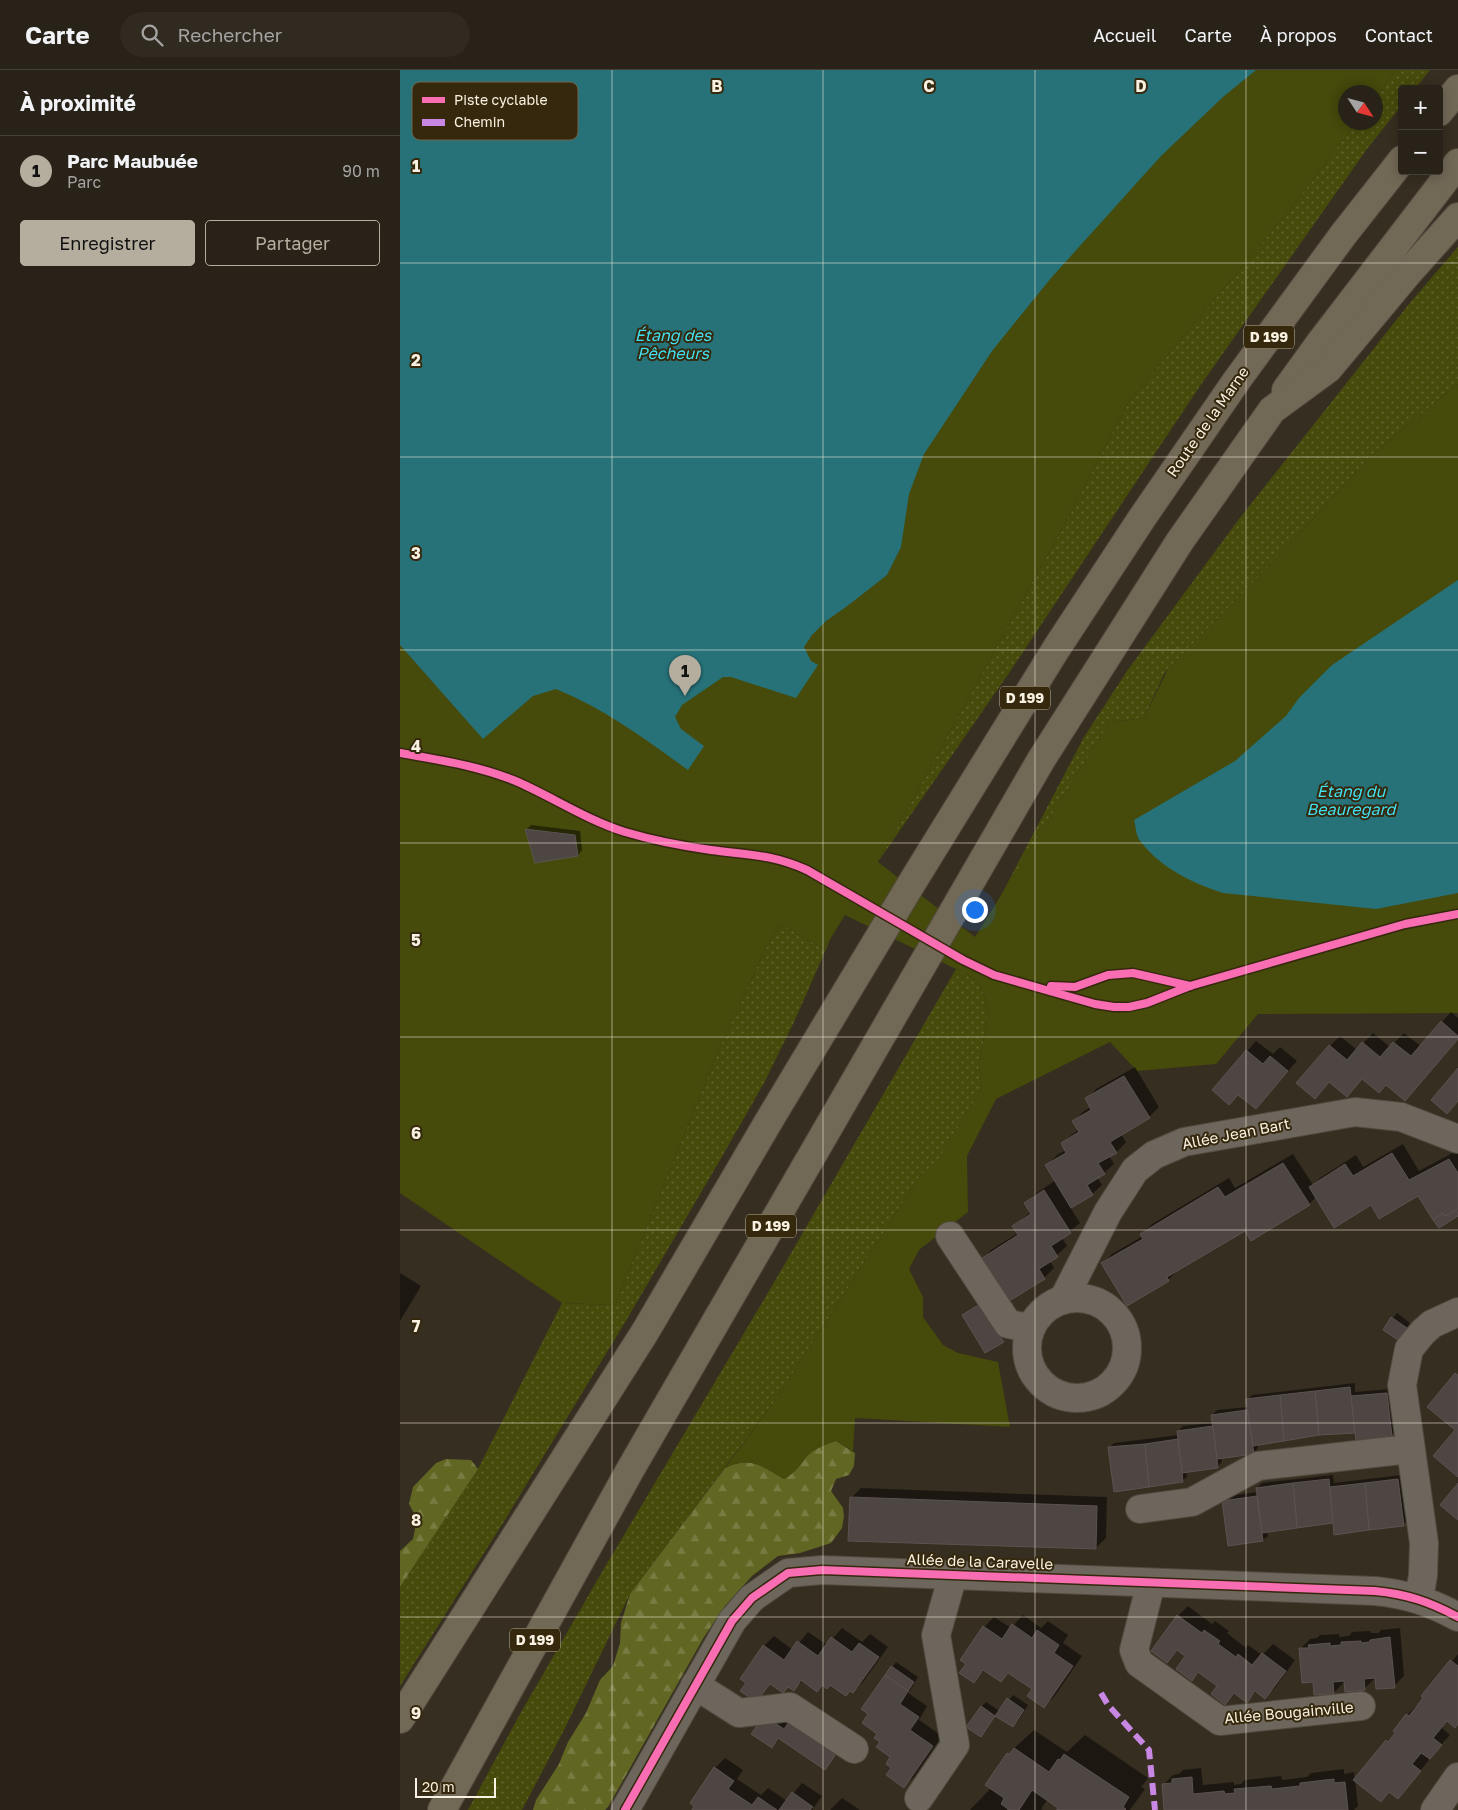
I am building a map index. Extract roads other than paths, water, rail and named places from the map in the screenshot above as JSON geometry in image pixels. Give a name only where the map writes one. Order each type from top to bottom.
[{"type":"highway","points":[[1443,107],[1458,88]]},
{"type":"highway","name":"D 199","points":[[442,1810],[630,1470],[1056,735],[1180,541],[1272,410],[1320,343],[1458,163]]},
{"type":"highway","name":"Route de la Marne","points":[[400,1719],[645,1332],[867,956],[1020,705],[1142,518],[1255,356],[1343,235],[1398,165]]},
{"type":"highway","points":[[1272,410],[1328,369],[1408,273],[1458,217]]},
{"type":"street","name":"Allée Jean Bart","points":[[1062,1300],[1108,1212],[1134,1170],[1154,1155],[1184,1142],[1355,1112],[1401,1117],[1458,1139]]},
{"type":"street","points":[[950,1236],[1008,1324],[1031,1328]]},
{"type":"street","points":[[1079,1298],[1095,1301],[1110,1310],[1120,1322],[1126,1337],[1127,1354],[1122,1370],[1113,1384],[1099,1394],[1084,1398],[1068,1398],[1054,1394],[1041,1384],[1032,1372],[1027,1343],[1031,1328],[1038,1315],[1049,1306],[1062,1300],[1079,1298]]},
{"type":"street","points":[[1420,1598],[1424,1543],[1402,1385],[1409,1349],[1432,1324],[1458,1312]]},
{"type":"street","points":[[1140,1509],[1192,1502],[1258,1466],[1410,1449]]},
{"type":"street","name":"Allée de la Caravelle","points":[[634,1807],[695,1685],[732,1621],[752,1598],[788,1573],[822,1570],[1375,1591],[1399,1593],[1420,1598],[1458,1617]]},
{"type":"street","points":[[919,1798],[955,1745],[936,1635],[953,1575]]},
{"type":"street","name":"Allée Bougainville","points":[[1150,1583],[1134,1650],[1139,1663],[1220,1721],[1361,1706]]},
{"type":"street","points":[[695,1685],[739,1713],[790,1707],[854,1749]]},
{"type":"street","points":[[1435,1810],[1458,1777]]},
{"type":"water","name":"Étang des Pêcheurs","points":[[400,70],[1256,70],[1223,97],[1161,156],[1051,278],[992,351],[924,454],[909,494],[901,547],[887,575],[826,621],[812,635],[804,647],[811,661],[818,665],[796,698],[731,677],[723,677],[682,705],[675,717],[681,729],[704,746],[688,770],[608,715],[556,689],[533,696],[483,739],[400,645]]},
{"type":"water","name":"Étang du Beauregard","points":[[1458,580],[1458,893],[1376,909],[1223,893],[1178,874],[1158,860],[1139,840],[1134,820],[1235,761],[1286,716],[1299,698],[1332,665]]},
{"type":"place","name":"Parc Maubuée","points":[[685,696]]}]
